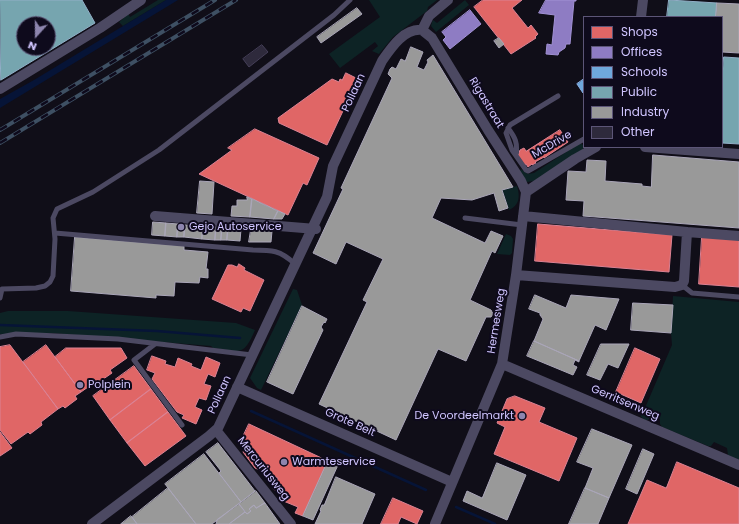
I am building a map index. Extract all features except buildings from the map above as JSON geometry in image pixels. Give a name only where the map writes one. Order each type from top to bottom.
[{"type":"street","points":[[0,89],[100,28],[141,0]]},
{"type":"street","points":[[422,30],[429,16],[448,0]]},
{"type":"street","points":[[641,16],[643,0]]},
{"type":"street","name":"Rigastraat","points":[[422,30],[432,38],[521,181],[526,192]]},
{"type":"street","name":"Pollaan","points":[[92,524],[216,430],[295,264],[315,229],[327,197],[334,166],[382,62],[393,46],[409,31],[422,30]]},
{"type":"street","points":[[526,192],[594,148]]},
{"type":"street","points":[[658,148],[739,154]]},
{"type":"street","name":"Hermesweg","points":[[435,524],[502,364],[516,274],[526,192]]},
{"type":"street","points":[[155,216],[315,229]]},
{"type":"street","points":[[522,221],[739,236]]},
{"type":"street","points":[[516,274],[675,287],[682,285],[684,281],[687,232]]},
{"type":"street","name":"Gerritsenweg","points":[[502,364],[739,465]]},
{"type":"street","name":"Grote Belt","points":[[237,386],[452,482]]},
{"type":"street","name":"Mercuriusweg","points":[[216,430],[291,524]]},
{"type":"lane","points":[[0,298],[2,288],[36,288],[45,286],[50,282],[53,276],[55,233],[53,218],[57,209],[93,192],[158,150],[322,24],[350,0]]},
{"type":"lane","name":"McDrive","points":[[558,96],[510,125],[506,133],[512,150],[528,171],[583,139]]},
{"type":"lane","points":[[465,218],[522,221]]},
{"type":"lane","points":[[55,233],[253,250],[273,250],[285,256],[295,264]]},
{"type":"lane","points":[[682,285],[692,293],[739,297]]},
{"type":"lane","points":[[0,337],[16,334],[118,339],[252,355]]},
{"type":"lane","points":[[155,344],[134,360],[182,424]]},
{"type":"green space","points":[[158,0],[166,0],[123,26],[119,22],[125,17],[127,11],[130,17]]},
{"type":"green space","points":[[369,0],[437,0],[428,7],[427,11],[393,37],[379,54],[372,51],[378,46],[375,42],[340,68],[329,54],[380,17]]},
{"type":"green space","points":[[465,0],[469,5],[436,32],[431,26],[433,20],[437,23]]},
{"type":"green space","points":[[580,143],[583,145],[583,149],[534,181],[527,182],[522,178],[519,172],[521,169],[528,174],[534,173]]},
{"type":"green space","points":[[517,186],[519,193],[517,203],[509,210],[502,190]]},
{"type":"green space","points":[[506,234],[511,236],[513,239],[512,253],[510,255],[497,254]]},
{"type":"green space","points":[[293,289],[297,290],[302,305],[261,390],[257,388],[250,378]]},
{"type":"green space","points":[[673,296],[739,302],[739,460],[728,455],[727,448],[714,442],[711,446],[708,446],[662,427],[660,424],[660,419],[652,416],[648,420],[645,420],[641,417],[640,413],[642,408],[645,408],[672,345],[671,333]]},
{"type":"green space","points":[[8,311],[68,311],[236,323],[255,330],[247,345],[240,351],[213,348],[211,346],[52,333],[0,334],[0,313]]},
{"type":"water","points":[[166,0],[178,0],[0,108],[0,99]]},
{"type":"waterway","points":[[0,325],[157,331],[240,338]]},
{"type":"waterway","points":[[251,411],[426,490]]},
{"type":"waterway","points":[[456,507],[495,524]]},
{"type":"railway","points":[[0,130],[215,0]]},
{"type":"railway","points":[[0,143],[236,0]]},
{"type":"place","name":"Gejo Autoservice","points":[[181,227]]},
{"type":"place","name":"Polplein","points":[[80,385]]},
{"type":"place","name":"De Voordeelmarkt","points":[[522,416]]},
{"type":"place","name":"Warmteservice","points":[[284,462]]}]
